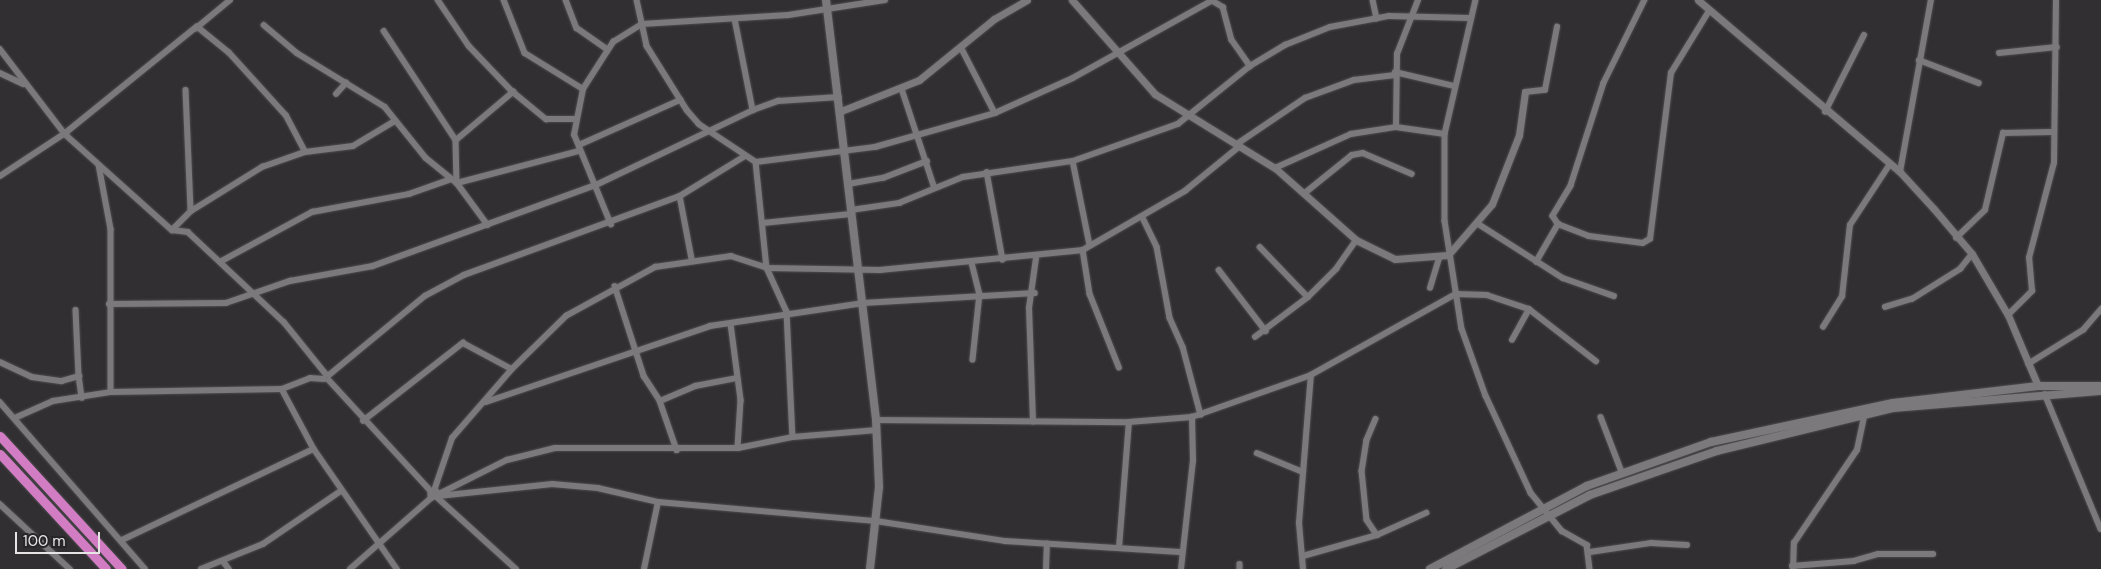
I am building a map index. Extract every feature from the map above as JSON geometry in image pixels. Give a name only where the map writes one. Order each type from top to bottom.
[{"type":"highway","points":[[0,436],[122,569]]},
{"type":"highway","points":[[0,454],[106,569]]},
{"type":"main road","points":[[826,3],[841,111],[844,153],[877,430],[876,521],[870,569]]},
{"type":"main road","points":[[1430,569],[1541,507],[1622,472],[1696,446],[1801,421],[1893,403],[2038,386],[2101,386]]},
{"type":"main road","points":[[1446,569],[1454,567],[1548,515],[1638,475],[1864,416],[1971,398],[2101,391]]},
{"type":"street","points":[[0,174],[65,134],[230,0]]},
{"type":"street","points":[[438,0],[469,46],[513,92],[546,119],[575,119]]},
{"type":"street","points":[[504,0],[525,52],[583,89]]},
{"type":"street","points":[[566,0],[577,28],[607,49]]},
{"type":"street","points":[[637,0],[647,46],[680,100],[710,132],[756,162],[844,153],[995,113],[1117,54],[1213,0],[1223,7],[1235,46],[1250,66]]},
{"type":"street","points":[[611,225],[579,148],[575,119],[583,89],[607,49],[642,24],[734,19],[826,3],[885,0]]},
{"type":"street","points":[[841,111],[902,89],[961,47],[1006,10],[1027,0]]},
{"type":"street","points":[[1072,0],[1117,54],[1155,94],[1193,114],[1275,168],[1356,240],[1395,260],[1438,258],[1448,255],[1492,204],[1519,135],[1525,92],[1544,90],[1557,27]]},
{"type":"street","points":[[1373,0],[1377,19]]},
{"type":"street","points":[[1396,127],[1395,74],[1397,54],[1418,0]]},
{"type":"street","points":[[1476,0],[1469,18],[1446,134],[1448,255],[1462,329],[1486,396],[1541,507],[1590,552],[1590,569]]},
{"type":"street","points":[[1536,262],[1558,224],[1554,211],[1571,186],[1604,83],[1645,0]]},
{"type":"street","points":[[1698,0],[1826,112],[1900,172],[1972,254],[2008,315],[2038,386]]},
{"type":"street","points":[[1900,172],[1931,0]]},
{"type":"street","points":[[2008,315],[2032,291],[2029,258],[2054,163],[2051,132],[2058,47],[2056,0]]},
{"type":"street","points":[[1558,224],[1589,236],[1643,244],[1650,239],[1671,73],[1709,11]]},
{"type":"street","points":[[763,223],[851,212],[899,203],[934,186],[986,172],[1074,161],[1193,114],[1250,66],[1302,37],[1377,19],[1412,16],[1469,18]]},
{"type":"street","points":[[734,19],[753,110]]},
{"type":"street","points":[[264,25],[297,53],[385,107],[395,121],[449,180],[457,183],[488,225]]},
{"type":"street","points":[[197,27],[229,53],[286,116],[305,152]]},
{"type":"street","points":[[384,31],[456,140],[457,183]]},
{"type":"street","points":[[1826,112],[1864,36]]},
{"type":"street","points":[[961,47],[995,113]]},
{"type":"street","points":[[2000,53],[2058,47]]},
{"type":"street","points":[[0,49],[24,84],[45,102],[65,134],[172,230],[188,232],[252,295],[284,322],[363,420],[435,495],[516,569]]},
{"type":"street","points":[[1919,60],[1979,83]]},
{"type":"street","points":[[0,73],[24,84]]},
{"type":"street","points":[[435,495],[452,438],[486,402],[512,369],[566,316],[615,286],[655,267],[692,259],[731,256],[767,268],[858,271],[1036,258],[1083,250],[1143,218],[1185,191],[1257,126],[1314,94],[1354,80],[1395,74],[1454,86]]},
{"type":"street","points":[[336,94],[346,83]]},
{"type":"street","points":[[902,89],[920,134],[934,186]]},
{"type":"street","points":[[186,90],[191,212]]},
{"type":"street","points":[[456,140],[513,92]]},
{"type":"street","points":[[109,304],[183,305],[226,303],[290,281],[373,266],[596,185],[753,110],[778,101],[839,97]]},
{"type":"street","points":[[457,183],[579,148],[680,100]]},
{"type":"street","points":[[172,230],[191,212],[262,167],[305,152],[353,146],[395,121]]},
{"type":"street","points":[[1275,168],[1351,134],[1396,127],[1446,134]]},
{"type":"street","points":[[1956,238],[1985,210],[2003,133],[2051,132]]},
{"type":"street","points":[[1304,193],[1352,155],[1363,153],[1412,174]]},
{"type":"street","points":[[17,417],[53,401],[111,392],[282,390],[310,378],[327,377],[393,320],[456,280],[611,225],[680,196],[745,156]]},
{"type":"street","points":[[848,184],[883,178],[927,161]]},
{"type":"street","points":[[1074,161],[1090,245]]},
{"type":"street","points":[[756,162],[767,268],[787,312],[793,437]]},
{"type":"street","points":[[99,164],[111,229],[109,304],[111,392]]},
{"type":"street","points":[[1823,327],[1842,297],[1850,225],[1890,164]]},
{"type":"street","points":[[986,172],[1003,260]]},
{"type":"street","points":[[220,262],[312,212],[409,194],[449,180]]},
{"type":"street","points":[[680,196],[692,259]]},
{"type":"street","points":[[1143,218],[1157,247],[1170,318],[1183,347],[1201,415]]},
{"type":"street","points":[[1477,223],[1563,278],[1614,296]]},
{"type":"street","points":[[1254,337],[1266,331],[1308,297],[1336,269],[1356,240]]},
{"type":"street","points":[[1260,247],[1308,297]]},
{"type":"street","points":[[1083,250],[1090,294],[1119,366]]},
{"type":"street","points":[[1885,307],[1912,299],[1960,269],[1972,254]]},
{"type":"street","points":[[1032,422],[1029,308],[1035,293],[1036,258]]},
{"type":"street","points":[[1430,288],[1438,258]]},
{"type":"street","points":[[972,262],[980,294],[973,360]]},
{"type":"street","points":[[1219,270],[1266,331]]},
{"type":"street","points":[[615,286],[638,350],[648,385],[660,401],[677,450]]},
{"type":"street","points":[[486,402],[556,382],[638,350],[731,324],[787,312],[863,303],[980,294],[1035,293]]},
{"type":"street","points":[[876,420],[1129,422],[1192,417],[1311,375],[1456,294],[1487,295],[1529,309],[1596,361]]},
{"type":"street","points":[[1512,340],[1529,309]]},
{"type":"street","points":[[2028,364],[2083,330],[2101,309]]},
{"type":"street","points":[[76,310],[82,398]]},
{"type":"street","points":[[731,324],[741,400],[738,448]]},
{"type":"street","points":[[363,420],[463,343],[512,369]]},
{"type":"street","points":[[0,362],[32,377],[62,381],[79,376]]},
{"type":"street","points":[[1303,569],[1299,523],[1311,375]]},
{"type":"street","points":[[660,401],[695,386],[737,378]]},
{"type":"street","points":[[282,390],[314,449],[341,491],[397,569]]},
{"type":"street","points":[[2045,394],[2101,529]]},
{"type":"street","points":[[0,402],[17,417],[50,464],[122,540],[145,569]]},
{"type":"street","points":[[1864,416],[1857,450],[1794,543],[1793,568],[1854,561],[1878,554],[1934,554]]},
{"type":"street","points":[[1181,569],[1180,552],[1193,461],[1192,417]]},
{"type":"street","points":[[1601,417],[1622,472]]},
{"type":"street","points":[[1376,419],[1367,440],[1362,471],[1367,520],[1376,534]]},
{"type":"street","points":[[1119,548],[1129,422]]},
{"type":"street","points":[[350,569],[380,545],[435,495],[532,452],[738,448],[793,437],[877,430]]},
{"type":"street","points":[[122,540],[314,449]]},
{"type":"street","points":[[1257,453],[1303,472]]},
{"type":"street","points":[[435,495],[552,484],[598,488],[658,502],[876,521],[1047,544],[1180,552]]},
{"type":"street","points":[[201,569],[223,561],[293,527],[341,491]]},
{"type":"street","points":[[644,569],[658,502]]},
{"type":"street","points":[[0,504],[70,569]]},
{"type":"street","points":[[1302,556],[1376,534],[1426,514]]},
{"type":"street","points":[[1590,552],[1651,543],[1687,545]]},
{"type":"street","points":[[1046,569],[1047,544]]},
{"type":"street","points":[[223,561],[229,569]]}]
